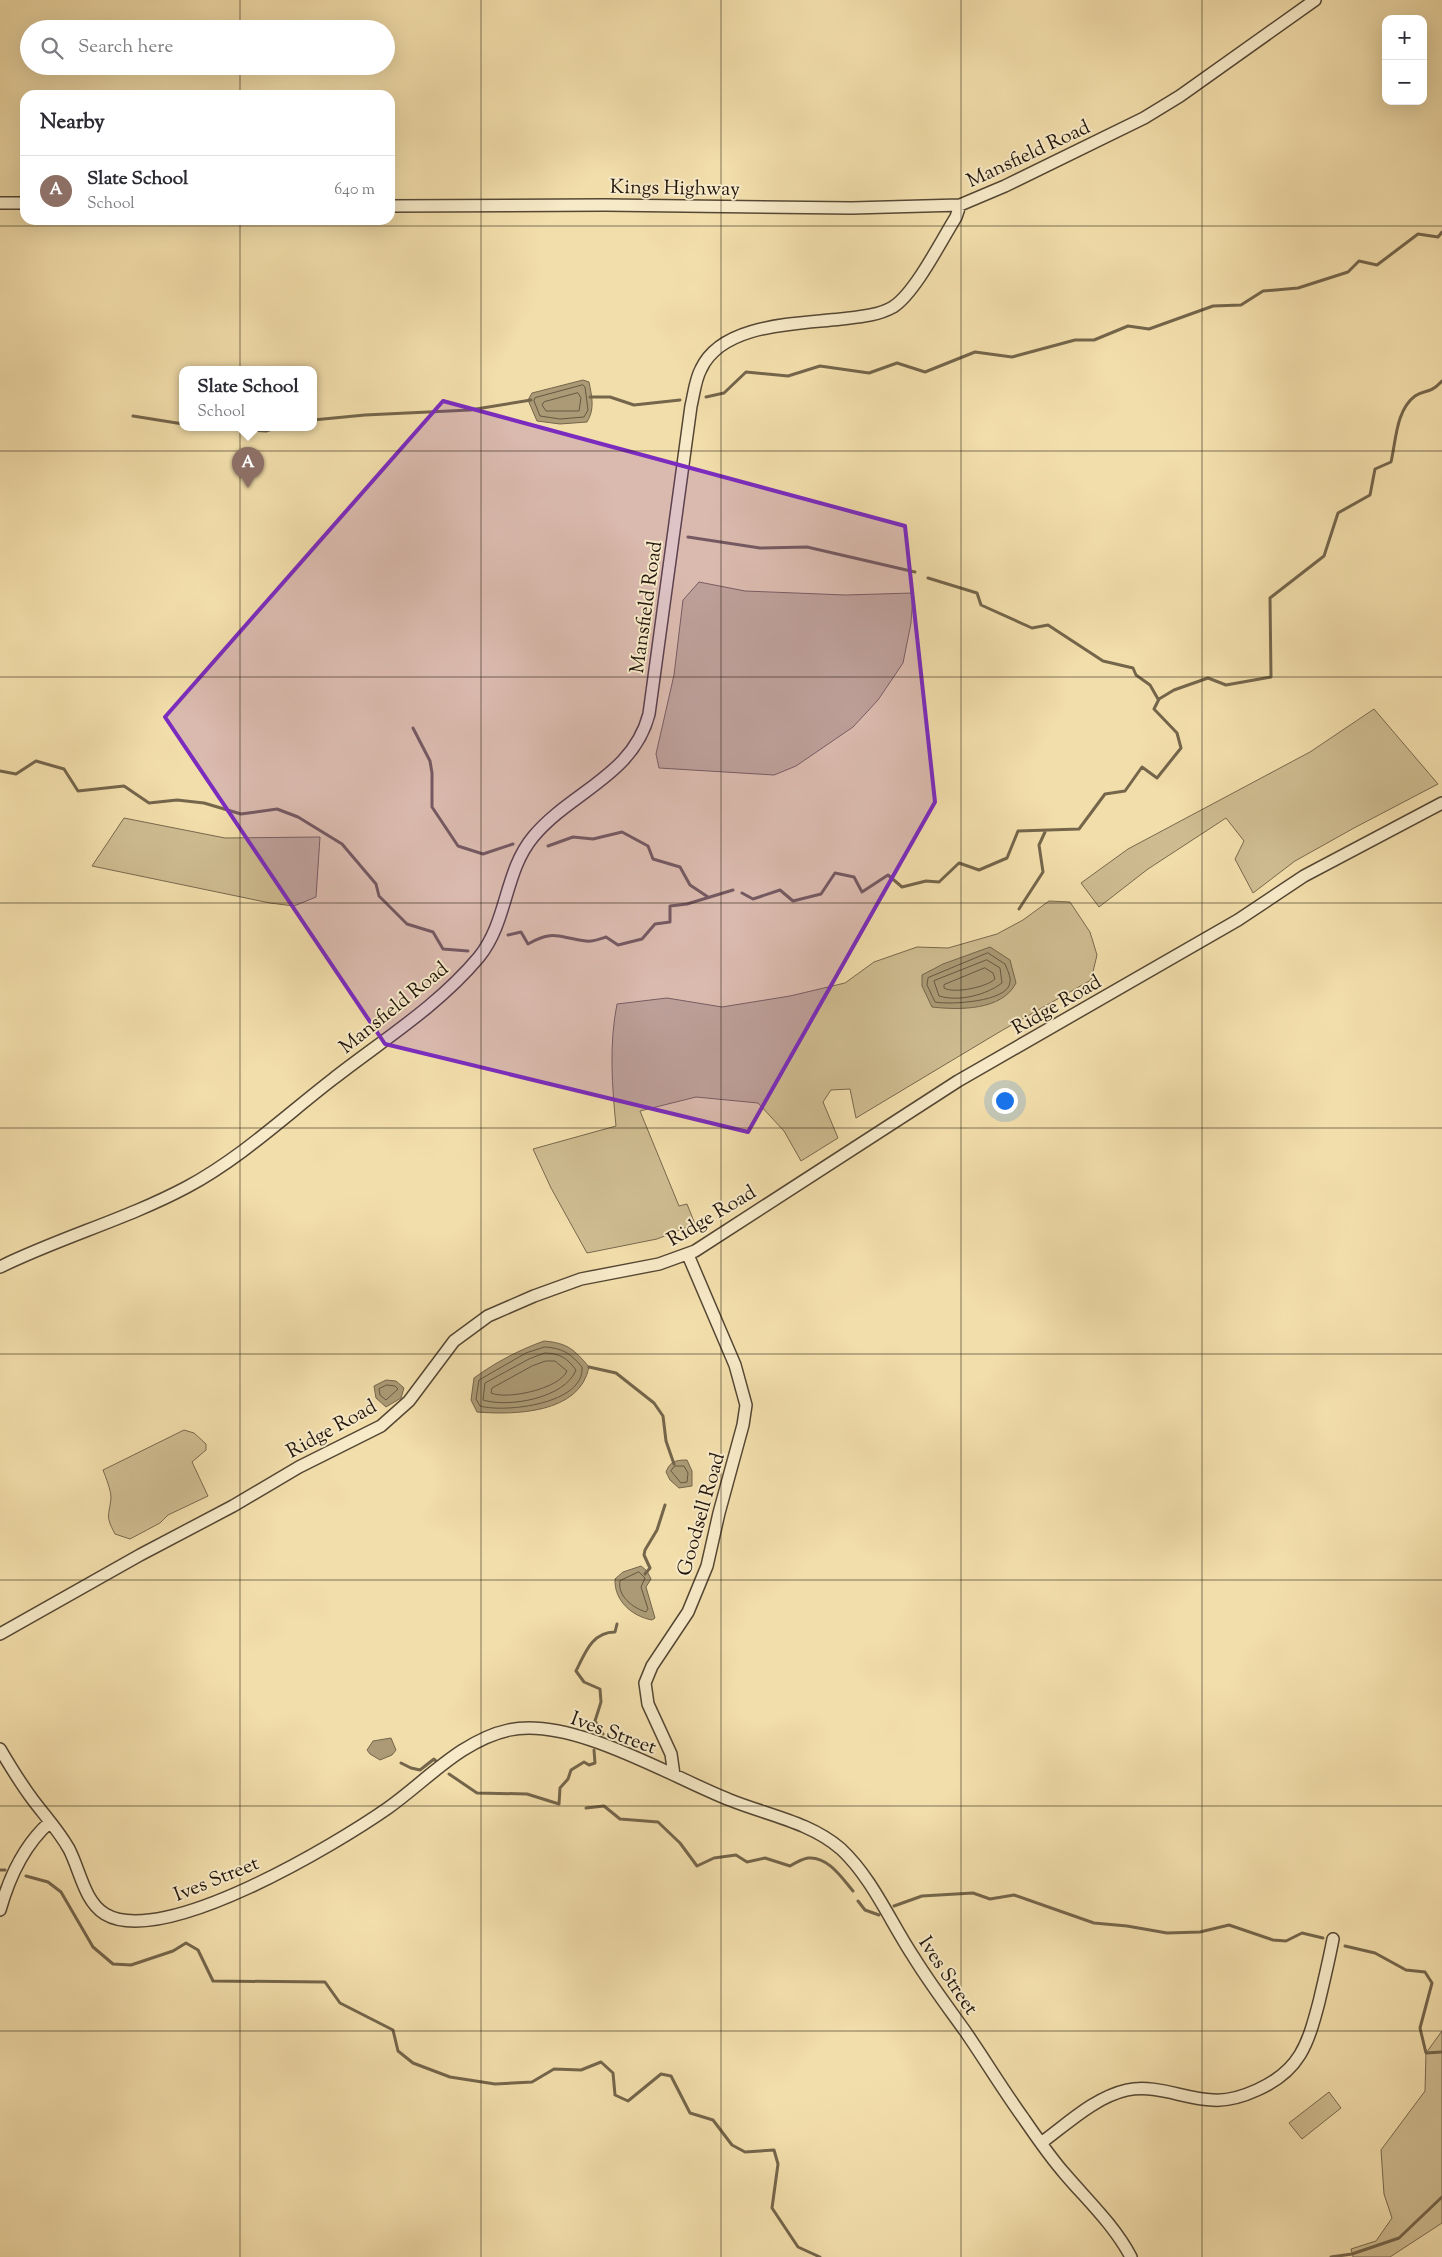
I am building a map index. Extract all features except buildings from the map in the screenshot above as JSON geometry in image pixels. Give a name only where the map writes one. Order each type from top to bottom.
[{"type":"street","name":"Mansfield Road","points":[[0,1267],[68,1236],[162,1199],[220,1168],[427,1007],[467,970],[491,940],[498,926],[514,873],[526,846],[546,824],[623,761],[639,742],[646,728],[650,714],[691,406],[701,368],[715,350],[736,336],[780,327],[863,317],[879,314],[892,307],[909,291],[956,217],[960,205],[1005,186],[1144,118],[1180,96],[1315,0]]},
{"type":"street","points":[[0,203],[20,203]]},
{"type":"street","name":"Kings Highway","points":[[395,206],[605,205],[862,208],[960,205]]},
{"type":"street","name":"Ridge Road","points":[[0,1634],[140,1555],[233,1506],[299,1467],[381,1426],[409,1401],[454,1341],[488,1316],[534,1296],[581,1279],[659,1264],[688,1255],[958,1081],[1238,920],[1304,876],[1442,803]]},
{"type":"street","name":"Goodsell Road","points":[[674,1774],[671,1754],[648,1704],[645,1683],[652,1666],[688,1612],[703,1575],[744,1425],[746,1405],[735,1365],[688,1255]]},
{"type":"street","name":"Ives Street","points":[[0,1749],[14,1773],[68,1847],[86,1892],[99,1909],[112,1917],[144,1921],[202,1908],[272,1876],[367,1822],[458,1754],[498,1732],[525,1728],[565,1733],[599,1744],[674,1774],[731,1801],[805,1827],[832,1842],[843,1852],[871,1888],[916,1962],[1041,2143],[1063,2172],[1117,2234],[1131,2257]]},
{"type":"street","points":[[0,1910],[18,1864],[35,1838],[50,1822]]},
{"type":"street","points":[[1041,2143],[1083,2112],[1121,2092],[1145,2088],[1173,2092],[1204,2100],[1225,2100],[1252,2092],[1280,2076],[1299,2058],[1308,2043],[1333,1939]]},
{"type":"highlighted area","points":[[443,401],[905,526],[935,802],[748,1132],[385,1044],[165,717]]},
{"type":"shaded area","points":[[699,582],[745,591],[845,595],[913,593],[911,623],[903,663],[878,700],[853,727],[796,766],[774,775],[659,768],[656,754],[674,675],[683,600]]},
{"type":"shaded area","points":[[1374,709],[1438,784],[1295,861],[1253,893],[1235,859],[1244,841],[1226,818],[1148,869],[1099,907],[1081,883],[1128,849],[1310,752]]},
{"type":"shaded area","points":[[124,818],[225,838],[320,837],[316,897],[294,906],[270,903],[92,866]]},
{"type":"shaded area","points":[[1049,901],[1070,902],[1090,932],[1097,955],[1091,980],[1001,1031],[856,1118],[850,1089],[831,1090],[823,1102],[838,1138],[801,1161],[784,1131],[758,1103],[696,1097],[640,1111],[679,1206],[687,1204],[695,1224],[657,1239],[587,1253],[551,1188],[533,1149],[616,1126],[612,1080],[612,1050],[617,1004],[667,998],[722,1007],[790,996],[845,983],[874,962],[917,947],[948,948],[997,934],[1023,920]]},
{"type":"shaded area","points":[[184,1430],[194,1433],[206,1444],[206,1450],[192,1462],[208,1496],[168,1515],[160,1523],[130,1539],[115,1534],[109,1519],[111,1495],[103,1470]]},
{"type":"shaded area","points":[[1442,2031],[1442,2223],[1390,2257],[1353,2257],[1351,2249],[1376,2241],[1392,2218],[1384,2194],[1381,2150],[1425,2091],[1426,2053]]},
{"type":"shaded area","points":[[1329,2092],[1341,2108],[1302,2139],[1289,2123]]},
{"type":"water","points":[[583,380],[589,382],[592,398],[592,408],[587,422],[560,424],[537,421],[528,400],[532,393]]},
{"type":"water","points":[[990,947],[1010,960],[1016,983],[1009,992],[1001,999],[979,1007],[932,1007],[922,986],[922,975],[943,964]]},
{"type":"water","points":[[544,1341],[559,1343],[570,1348],[589,1367],[583,1383],[573,1394],[559,1403],[544,1408],[509,1413],[477,1412],[471,1400],[474,1378],[508,1357]]},
{"type":"water","points":[[386,1380],[396,1381],[404,1388],[401,1398],[386,1407],[376,1398],[374,1386]]},
{"type":"water","points":[[687,1460],[692,1471],[692,1486],[679,1488],[670,1480],[666,1472],[669,1465],[674,1462]]},
{"type":"water","points":[[641,1566],[647,1571],[651,1579],[646,1587],[655,1618],[652,1620],[637,1615],[625,1606],[615,1587],[615,1579],[623,1572]]},
{"type":"water","points":[[391,1738],[396,1750],[392,1755],[380,1760],[367,1750],[373,1741]]},
{"type":"waterway","points":[[706,397],[724,393],[746,372],[788,376],[820,366],[869,373],[897,363],[925,372],[975,352],[1012,357],[1075,340],[1094,340],[1128,326],[1149,329],[1213,306],[1241,305],[1263,291],[1298,288],[1348,272],[1359,261],[1377,265],[1418,234],[1438,237],[1442,232]]},
{"type":"waterway","points":[[742,893],[753,899],[780,890],[793,901],[821,894],[835,873],[854,877],[862,892],[888,875],[902,887],[926,881],[939,882],[959,863],[979,870],[1007,858],[1018,831],[1079,829],[1105,794],[1125,791],[1142,767],[1157,778],[1181,748],[1177,733],[1154,709],[1159,699],[1174,690],[1208,678],[1226,685],[1271,677],[1270,598],[1324,556],[1338,513],[1370,495],[1375,469],[1391,462],[1400,417],[1404,409],[1415,396],[1434,388],[1442,381]]},
{"type":"waterway","points":[[590,397],[610,397],[634,405],[680,400]]},
{"type":"waterway","points":[[317,420],[365,415],[470,410],[531,400]]},
{"type":"waterway","points":[[133,416],[179,423]]},
{"type":"waterway","points":[[688,537],[760,548],[807,547],[915,572]]},
{"type":"waterway","points":[[928,578],[977,593],[981,605],[1032,628],[1048,625],[1103,661],[1133,668],[1136,675],[1150,685],[1158,699]]},
{"type":"waterway","points":[[413,728],[430,761],[432,807],[458,846],[483,854],[513,844]]},
{"type":"waterway","points":[[0,771],[16,774],[36,761],[64,769],[78,791],[124,786],[149,803],[177,800],[204,803],[241,814],[277,809],[298,817],[342,844],[376,884],[379,896],[407,924],[433,932],[443,949],[468,951]]},
{"type":"waterway","points":[[548,846],[573,837],[593,839],[622,832],[648,846],[653,859],[680,867],[690,885],[708,897]]},
{"type":"waterway","points":[[1019,909],[1043,872],[1039,845],[1045,832]]},
{"type":"waterway","points":[[508,935],[521,932],[528,944],[544,937],[557,936],[588,941],[606,937],[618,945],[642,939],[655,924],[670,922],[670,906],[687,904],[733,890]]},
{"type":"waterway","points":[[589,1367],[616,1373],[654,1403],[663,1416],[666,1441],[674,1464]]},
{"type":"waterway","points":[[645,1574],[650,1568],[644,1555],[645,1550],[657,1530],[665,1505]]},
{"type":"waterway","points":[[603,1734],[595,1721],[601,1702],[600,1689],[584,1682],[576,1671],[590,1645],[600,1636],[615,1632],[617,1624]]},
{"type":"waterway","points":[[449,1774],[477,1793],[527,1794],[559,1804],[560,1788],[568,1779],[571,1770],[584,1762],[589,1765],[595,1763],[594,1750]]},
{"type":"waterway","points":[[401,1763],[420,1770],[434,1759],[437,1762]]},
{"type":"waterway","points":[[586,1808],[604,1806],[620,1819],[658,1822],[680,1843],[697,1866],[714,1858],[736,1855],[747,1862],[765,1858],[790,1866],[808,1858],[815,1858],[822,1860],[834,1869],[853,1891]]},
{"type":"waterway","points":[[0,1870],[5,1870]]},
{"type":"waterway","points":[[26,1876],[48,1882],[61,1892],[93,1947],[113,1964],[131,1965],[173,1951],[186,1943],[198,1950],[213,1981],[325,1982],[340,2003],[393,2030],[398,2051],[413,2063],[450,2077],[495,2084],[532,2082],[554,2069],[581,2070],[601,2062],[613,2073],[615,2095],[628,2101],[661,2074],[671,2076],[690,2113],[713,2120],[732,2145],[745,2152],[774,2150],[778,2164],[772,2208],[798,2247],[820,2257]]},
{"type":"waterway","points":[[894,1906],[922,1896],[973,1893],[990,1899],[1014,1895],[1094,1923],[1127,1926],[1167,1933],[1200,1932],[1229,1925],[1273,1940],[1286,1941],[1302,1933],[1323,1938]]},
{"type":"waterway","points":[[858,1901],[865,1910],[879,1915]]},
{"type":"waterway","points":[[1345,1946],[1375,1953],[1406,1970],[1425,1972],[1432,1983],[1420,2028],[1426,2053],[1442,2052]]},
{"type":"waterway","points":[[1331,2257],[1352,2254],[1399,2238],[1442,2197]]},
{"type":"place","name":"Slate School","points":[[248,488]]}]
